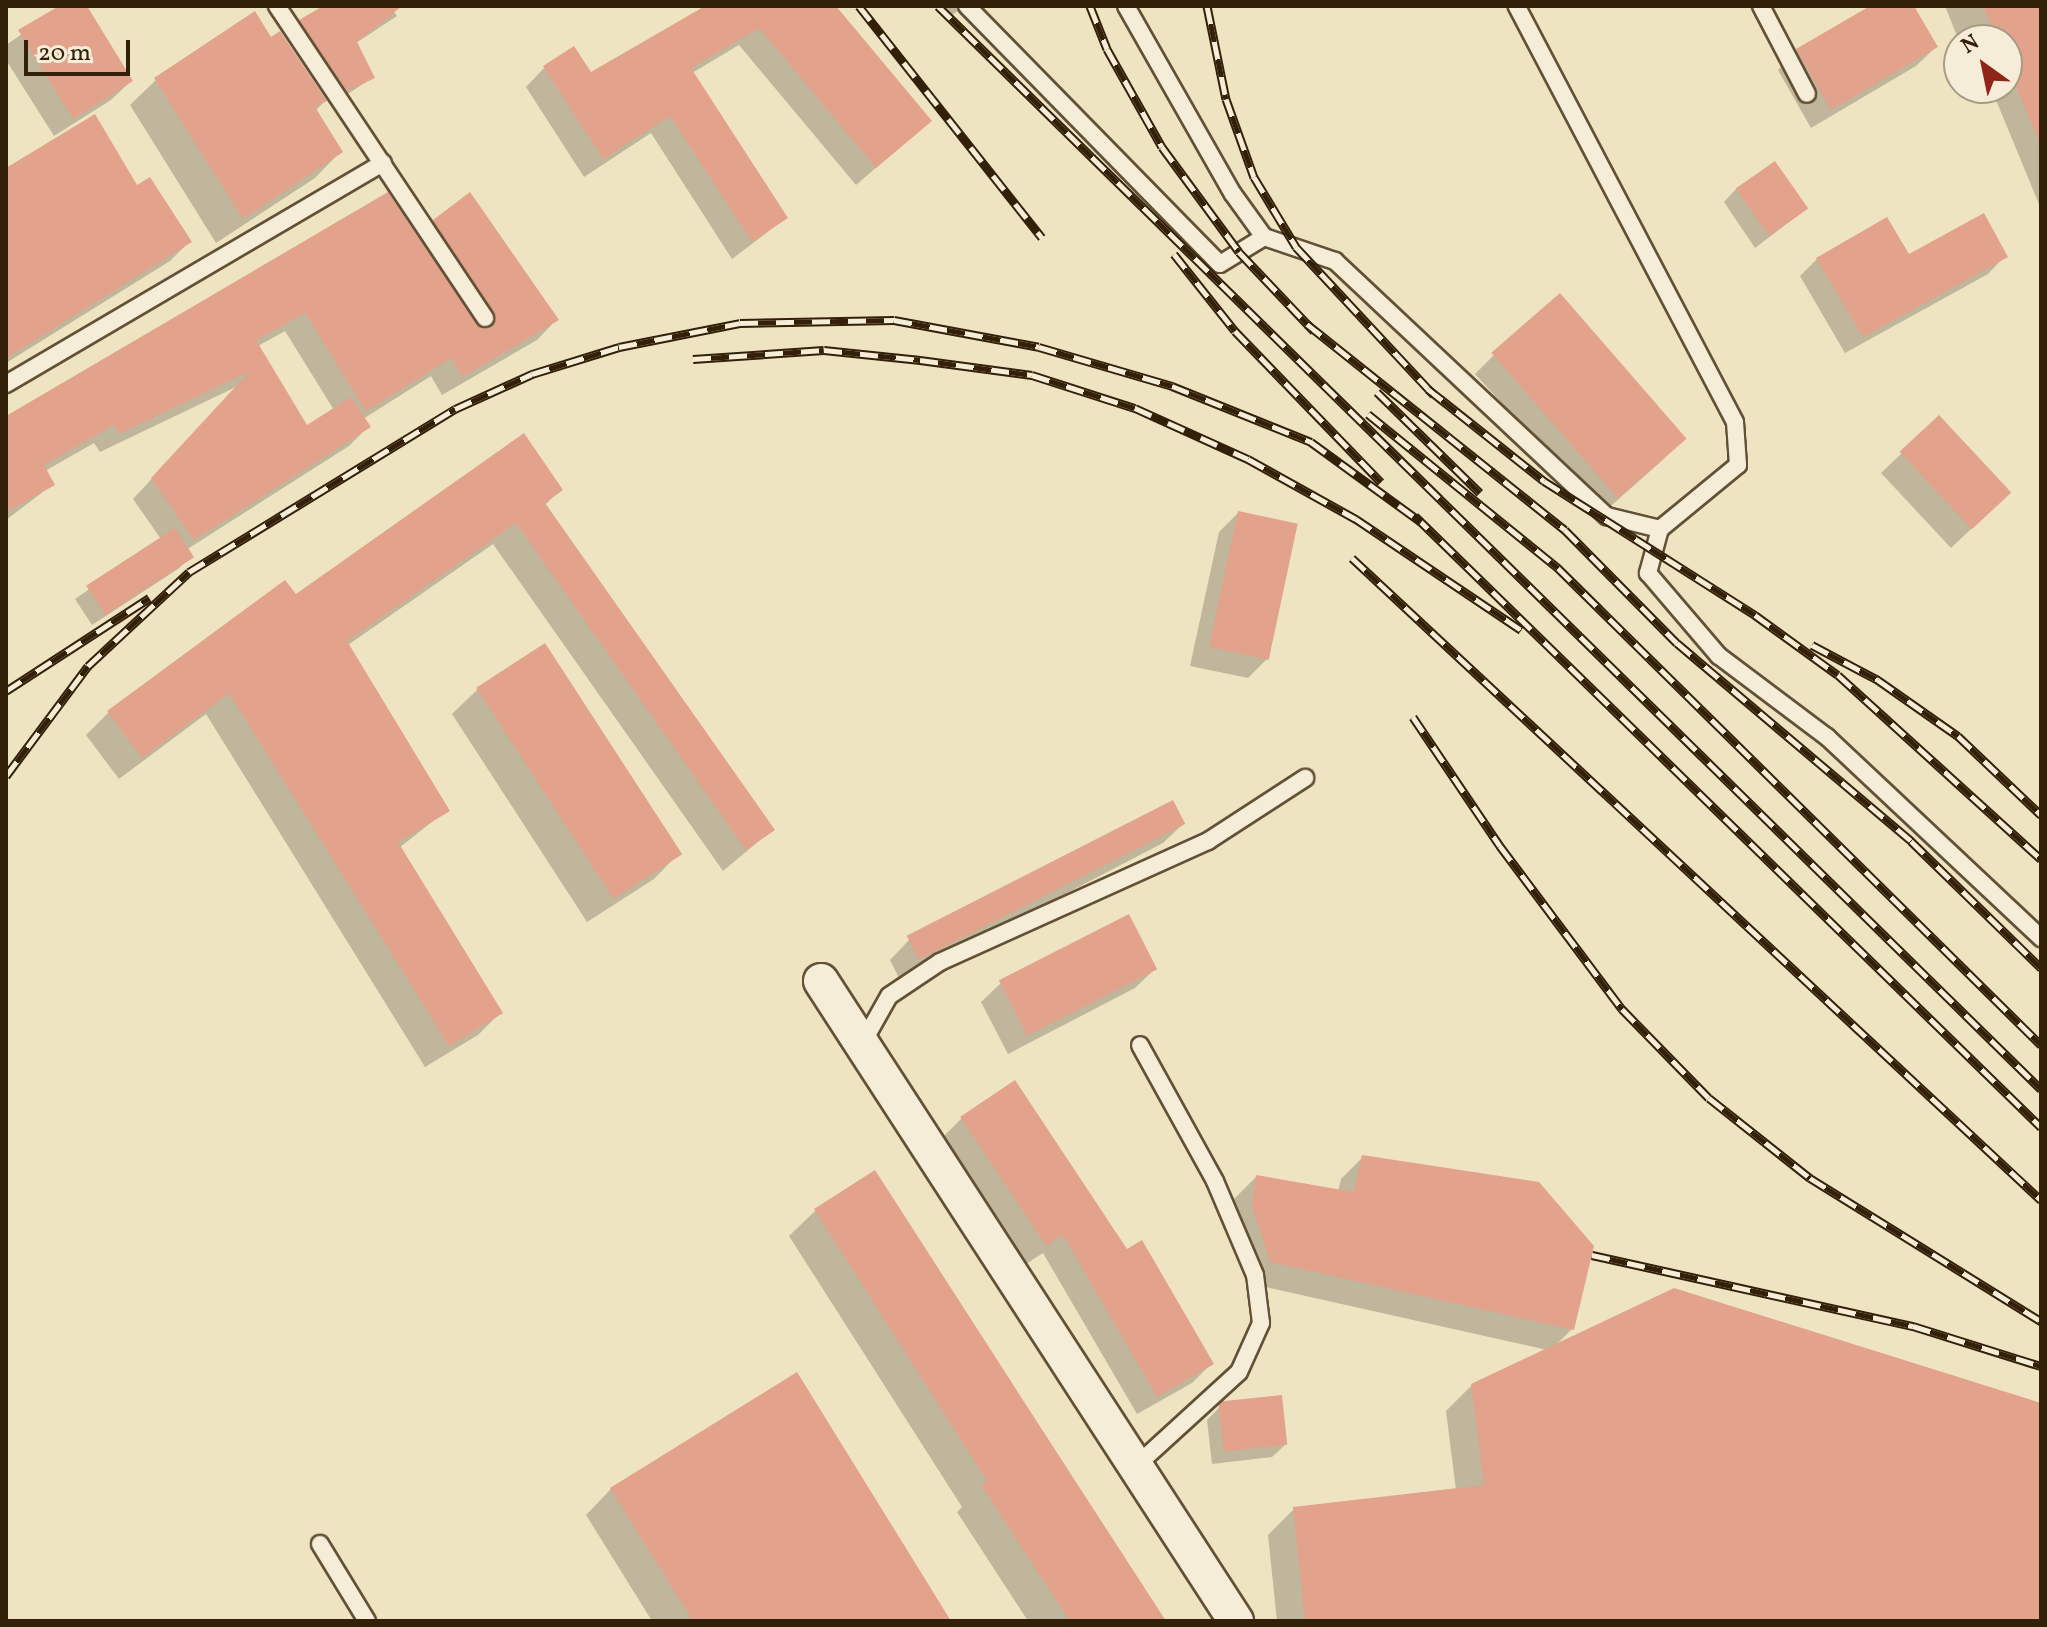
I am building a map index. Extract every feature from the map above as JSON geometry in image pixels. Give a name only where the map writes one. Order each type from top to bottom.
[{"type":"street","points":[[821,981],[1236,1621]]},
{"type":"lane","points":[[277,6],[485,318]]},
{"type":"lane","points":[[967,6],[1220,264],[1264,237]]},
{"type":"lane","points":[[1126,6],[1233,194],[1264,237],[1335,261],[1607,516],[1660,529]]},
{"type":"lane","points":[[1517,6],[1735,422],[1738,465],[1660,529],[1648,573],[1719,656],[1827,737],[2041,938]]},
{"type":"lane","points":[[1761,6],[1807,94]]},
{"type":"lane","points":[[6,384],[383,163]]},
{"type":"lane","points":[[862,1044],[889,996],[940,962],[1208,841],[1305,778]]},
{"type":"lane","points":[[1136,1466],[1239,1372],[1261,1323],[1255,1275],[1215,1181],[1140,1045]]},
{"type":"lane","points":[[320,1544],[367,1621]]},
{"type":"building","points":[[59,6],[87,6],[133,81],[73,119],[18,30]]},
{"type":"building","points":[[323,6],[402,6],[357,42],[375,78],[347,91],[299,20]]},
{"type":"building","points":[[705,6],[836,6],[932,121],[876,168],[759,28],[691,68],[788,218],[752,242],[670,116],[603,159],[543,66],[574,46],[591,72]]},
{"type":"building","points":[[1870,6],[1914,6],[1938,47],[1831,110],[1796,49]]},
{"type":"building","points":[[1983,6],[2041,6],[2041,146],[2023,103],[2023,24],[1990,24]]},
{"type":"building","points":[[255,11],[271,37],[280,31],[327,101],[315,107],[343,152],[243,219],[154,78]]},
{"type":"building","points":[[95,114],[137,185],[150,177],[192,242],[6,358],[6,168]]},
{"type":"building","points":[[1775,161],[1808,209],[1769,236],[1736,189]]},
{"type":"building","points":[[388,192],[479,327],[492,327],[494,313],[433,220],[470,192],[559,320],[462,377],[451,358],[366,411],[305,313],[256,340],[307,425],[351,397],[371,427],[194,540],[151,478],[250,371],[119,434],[114,425],[44,465],[55,485],[6,512],[6,416]]},
{"type":"building","points":[[1984,213],[2008,257],[1863,337],[1816,258],[1887,217],[1909,254]]},
{"type":"building","points":[[1560,293],[1687,439],[1618,498],[1491,353]]},
{"type":"building","points":[[1939,415],[2011,493],[1972,529],[1900,452]]},
{"type":"building","points":[[524,433],[563,490],[545,503],[775,830],[746,850],[516,523],[347,641],[450,811],[398,842],[503,1013],[449,1046],[229,693],[142,758],[107,711],[285,580],[296,594]]},
{"type":"building","points":[[1238,511],[1298,524],[1269,660],[1209,647]]},
{"type":"building","points":[[175,528],[194,557],[105,615],[86,586]]},
{"type":"building","points":[[545,643],[682,854],[613,899],[476,688]]},
{"type":"building","points":[[1173,800],[1185,824],[919,960],[907,936]]},
{"type":"building","points":[[1129,914],[1157,969],[1027,1036],[999,980]]},
{"type":"building","points":[[1015,1080],[1127,1249],[1142,1240],[1214,1364],[1157,1397],[1063,1235],[1046,1246],[960,1117]]},
{"type":"building","points":[[1362,1155],[1539,1182],[1594,1246],[1574,1330],[1270,1262],[1252,1205],[1256,1175],[1354,1192]]},
{"type":"building","points":[[875,1170],[1166,1621],[1070,1621],[981,1485],[987,1481],[814,1209]]},
{"type":"building","points":[[1674,1288],[2041,1403],[2041,1621],[1305,1621],[1293,1507],[1484,1485],[1471,1384]]},
{"type":"building","points":[[797,1372],[951,1621],[693,1621],[610,1488]]},
{"type":"building","points":[[1282,1395],[1287,1445],[1224,1451],[1218,1402]]},
{"type":"railway","points":[[859,6],[1042,238]]},
{"type":"railway","points":[[938,6],[2041,1089]]},
{"type":"railway","points":[[1090,6],[1107,49],[1162,147],[1239,252],[1314,331]]},
{"type":"railway","points":[[1207,6],[1226,99],[1254,177],[1296,247],[1434,395]]},
{"type":"railway","points":[[1174,254],[1235,331],[1381,482]]},
{"type":"railway","points":[[6,776],[88,666],[189,572],[455,409],[532,374],[619,347],[740,323],[894,320],[1039,347],[1172,386],[1311,442],[1421,522]]},
{"type":"railway","points":[[1307,324],[1565,530],[1677,643],[1911,841],[2041,968]]},
{"type":"railway","points":[[693,359],[824,350],[920,360],[1032,375],[1135,408],[1248,459],[1356,519],[1521,630]]},
{"type":"railway","points":[[1428,389],[1544,481],[1755,615],[1838,675],[2041,859]]},
{"type":"railway","points":[[1377,392],[1480,493]]},
{"type":"railway","points":[[1368,414],[1558,568],[2041,1045]]},
{"type":"railway","points":[[1415,516],[2041,1127]]},
{"type":"railway","points":[[1352,558],[2041,1200]]},
{"type":"railway","points":[[6,691],[149,598]]},
{"type":"railway","points":[[1812,645],[1878,680],[1958,736],[2041,815]]},
{"type":"railway","points":[[1413,717],[1500,846],[1622,1009],[1709,1098],[1810,1178],[2041,1321]]},
{"type":"railway","points":[[1592,1255],[1913,1326],[2041,1366]]}]
